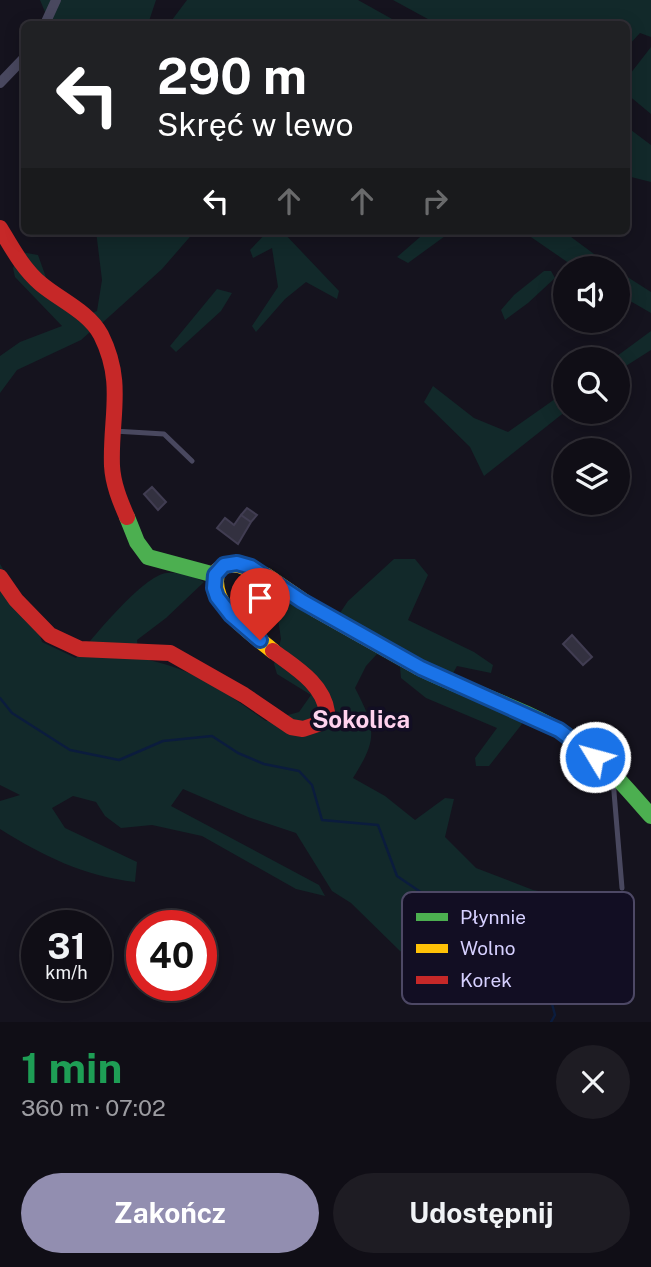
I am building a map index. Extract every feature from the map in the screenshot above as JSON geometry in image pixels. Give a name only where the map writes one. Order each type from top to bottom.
[{"type":"street","points":[[46,21],[56,0]]},
{"type":"street","points":[[0,83],[21,61]]},
{"type":"street","points":[[0,229],[23,266],[40,283],[83,314],[100,333],[115,372],[116,409],[112,468],[121,502],[137,542],[149,557],[160,562],[215,575]]},
{"type":"street","points":[[0,577],[16,600],[50,635],[80,649],[170,653],[244,695],[291,727],[303,729],[318,724],[327,712],[326,702],[316,686],[223,607],[214,588],[215,575],[230,563],[251,567],[302,601],[421,668],[559,730],[612,770],[651,816]]},
{"type":"lane","points":[[113,431],[164,434],[192,461]]},
{"type":"lane","points":[[612,770],[622,888]]},
{"type":"green space","points":[[40,0],[156,0],[149,21],[49,21]]},
{"type":"green space","points":[[187,0],[358,0],[396,21],[171,21]]},
{"type":"green space","points":[[393,0],[651,0],[651,37],[640,33],[630,44],[630,21],[432,21]]},
{"type":"green space","points":[[651,47],[651,114],[630,96],[630,74]]},
{"type":"green space","points":[[630,129],[651,145],[651,182],[630,177]]},
{"type":"green space","points":[[96,235],[192,235],[162,269],[101,324],[92,313],[97,311],[102,280]]},
{"type":"green space","points":[[264,235],[286,235],[339,291],[337,299],[306,282],[285,299],[256,332],[252,326],[278,287],[272,248],[253,258],[250,250]]},
{"type":"green space","points":[[422,235],[446,235],[408,263],[397,257]]},
{"type":"green space","points":[[528,235],[568,235],[597,256],[559,256]]},
{"type":"green space","points":[[21,252],[38,255],[53,297],[80,316],[90,332],[81,340],[17,370],[0,393],[0,356],[20,342],[62,326],[15,277],[13,268]]},
{"type":"green space","points":[[544,271],[551,271],[553,280],[505,320],[501,310],[514,295]]},
{"type":"green space","points":[[630,279],[651,292],[651,313],[630,301]]},
{"type":"green space","points":[[217,289],[232,293],[221,311],[176,352],[170,346]]},
{"type":"green space","points":[[651,331],[651,350],[630,363],[629,347]]},
{"type":"green space","points":[[433,386],[474,418],[508,432],[553,400],[553,421],[484,476],[470,447],[424,402]]},
{"type":"green space","points":[[394,559],[415,559],[428,575],[408,620],[474,652],[493,665],[491,673],[457,666],[452,675],[517,715],[522,724],[489,766],[476,766],[475,758],[497,728],[426,698],[401,678],[400,667],[377,654],[366,666],[355,688],[367,714],[371,733],[367,753],[353,778],[385,796],[415,820],[445,798],[454,799],[445,837],[476,868],[544,892],[402,892],[402,952],[351,903],[332,891],[296,833],[248,817],[183,789],[171,806],[319,885],[325,896],[296,889],[202,836],[152,825],[121,828],[105,816],[96,802],[73,796],[52,808],[65,828],[137,862],[135,882],[81,870],[32,848],[0,829],[0,801],[20,795],[0,785],[0,564],[33,611],[42,642],[76,658],[118,609],[157,576],[177,573],[204,582],[166,618],[137,640],[139,658],[191,674],[221,690],[266,721],[299,712],[311,695],[277,674],[274,664],[281,639],[277,612],[282,596],[332,625],[348,601]]},
{"type":"building","points":[[152,487],[166,502],[158,510],[144,494]]},
{"type":"building","points":[[247,508],[257,515],[251,522],[241,515]]},
{"type":"building","points":[[241,515],[251,522],[238,544],[217,528],[225,518],[234,525]]},
{"type":"building","points":[[248,596],[268,612],[262,619],[242,604]]},
{"type":"building","points":[[572,635],[592,657],[583,665],[563,644]]},
{"type":"waterway","points":[[0,698],[12,713],[70,750],[119,760],[163,741],[212,736],[238,753],[264,764],[299,771],[312,785],[322,820],[378,825],[397,876],[421,892]]},
{"type":"waterway","points":[[551,1022],[555,1015],[552,1004]]},
{"type":"traffic: fast","points":[[127,517],[137,542],[148,557],[215,575]]},
{"type":"traffic: fast","points":[[418,667],[514,708],[570,737],[603,764],[651,816]]},
{"type":"traffic: slow","points":[[273,651],[242,626],[224,605],[218,594],[218,570],[227,565],[239,565],[267,576],[315,609],[418,667]]},
{"type":"traffic: jam","points":[[0,228],[29,272],[82,313],[101,335],[113,369],[113,473],[127,517]]},
{"type":"traffic: jam","points":[[0,577],[16,600],[50,635],[80,649],[170,653],[244,695],[291,727],[303,729],[318,724],[327,712],[320,692],[298,670],[273,651]]},
{"type":"district","name":"Sokolica","points":[[361,720]]},
{"type":"route","points":[[260,640],[223,607],[217,597],[214,588],[215,575],[224,565],[237,563],[251,567],[302,601],[421,668],[559,730],[595,757]]}]
